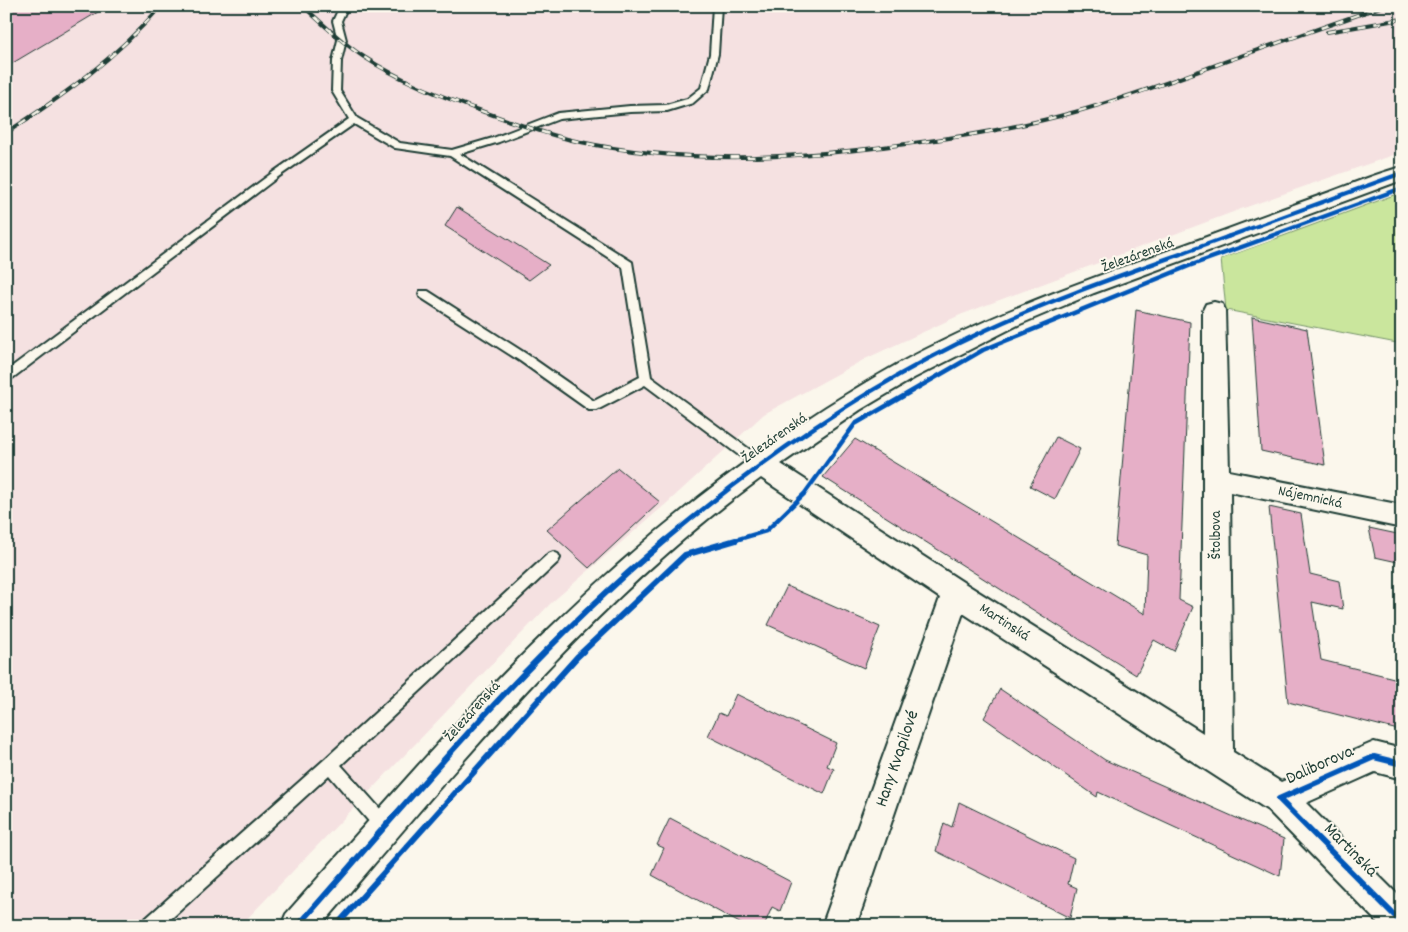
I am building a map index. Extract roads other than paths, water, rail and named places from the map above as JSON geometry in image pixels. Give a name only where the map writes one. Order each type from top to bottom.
[{"type":"street","name":"Železárenská","points":[[298,926],[560,637],[666,541],[760,464],[802,434],[860,397],[964,340],[1077,292],[1402,173]]},
{"type":"street","name":"Štolbova","points":[[1214,310],[1218,760]]},
{"type":"street","name":"Martinská","points":[[760,464],[956,593],[1279,799],[1402,923]]},
{"type":"street","name":"Nájemnická","points":[[1217,479],[1402,518]]},
{"type":"street","name":"Hany Kvapilové","points":[[839,926],[956,593]]},
{"type":"street","name":"Daliborova","points":[[1279,799],[1374,757],[1402,764]]},
{"type":"lane","points":[[344,6],[337,21],[342,40],[337,61],[336,91],[354,120],[398,146],[452,153],[496,140],[558,116],[630,109],[667,108],[690,101],[705,89],[714,54],[717,6]]},
{"type":"lane","points":[[6,378],[275,175],[354,120]]},
{"type":"lane","points":[[452,153],[628,266],[646,380],[760,464]]},
{"type":"lane","points":[[424,294],[524,358],[593,407],[646,380]]},
{"type":"lane","points":[[150,926],[330,764],[553,558]]},
{"type":"lane","points":[[330,764],[386,828]]},
{"type":"railway","points":[[6,133],[88,75],[126,43],[161,6]]},
{"type":"railway","points":[[303,6],[348,46],[377,65],[431,92],[511,122],[563,138],[617,149],[658,154],[741,157],[782,156],[865,149],[949,138],[1033,122],[1128,96],[1383,6]]},
{"type":"railway","points":[[1327,32],[1402,19]]}]
